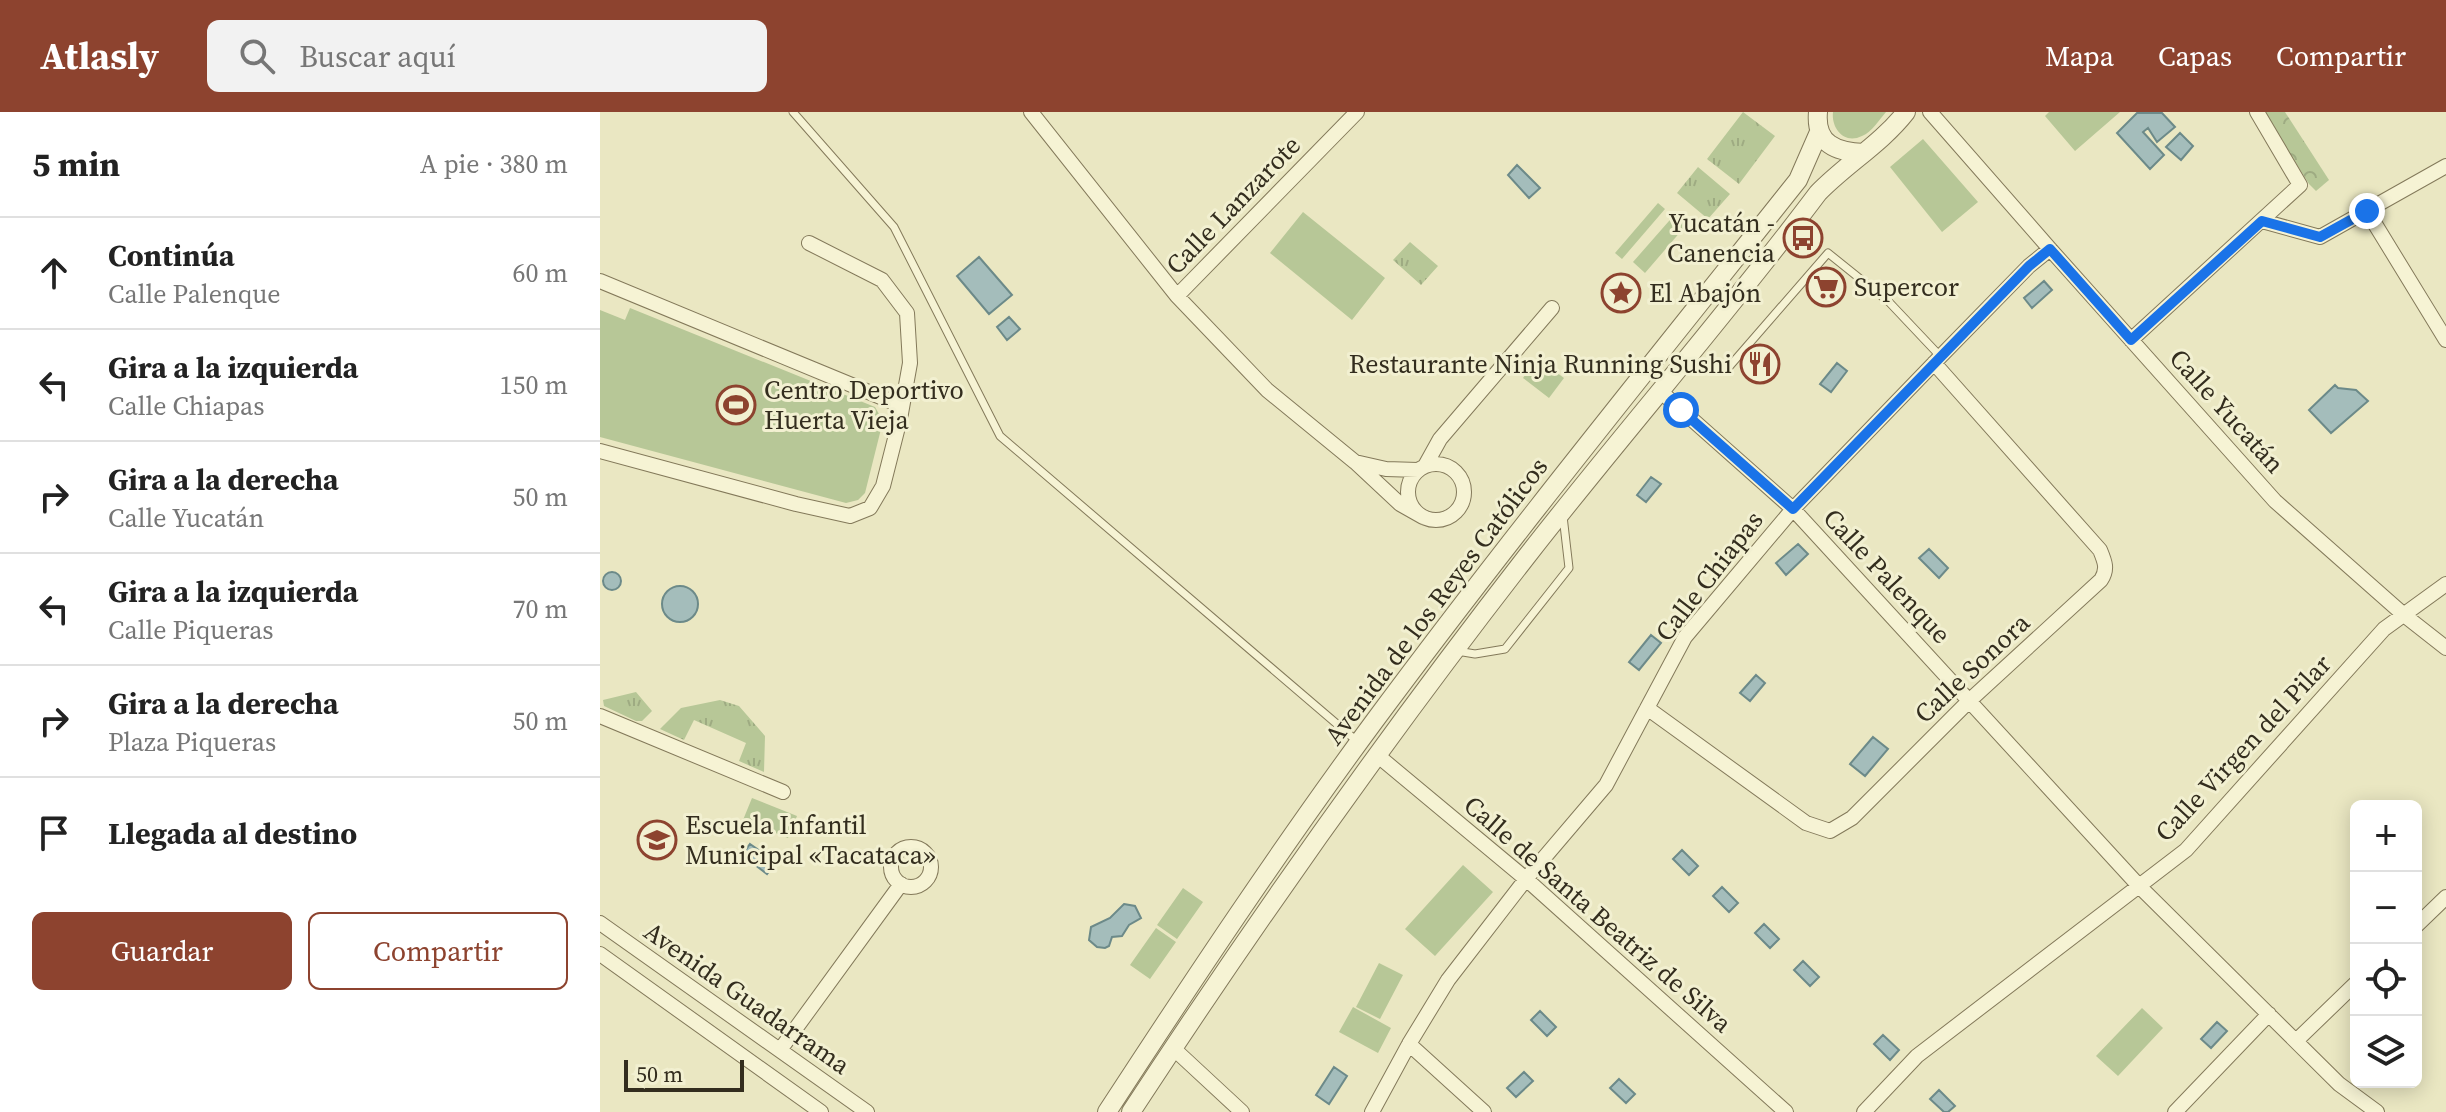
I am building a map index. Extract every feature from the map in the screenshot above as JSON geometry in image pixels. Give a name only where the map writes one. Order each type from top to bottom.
[{"type":"street","points":[[1031,112],[1177,296],[1267,390],[1355,462],[1400,504],[1423,517],[1447,518],[1454,514],[1463,500],[1463,484],[1454,470],[1447,466],[1438,464],[1422,468],[1386,469],[1355,462]]},
{"type":"street","name":"Calle Lanzarote","points":[[1177,296],[1357,112]]},
{"type":"street","points":[[1818,112],[1819,132],[1829,145],[1846,152],[1864,153]]},
{"type":"street","name":"Avenida de los Reyes Católicos","points":[[1131,1112],[1258,921],[1377,755],[1563,511],[1818,193],[1839,172],[1873,147],[1906,112]]},
{"type":"street","name":"Calle Yucatán","points":[[1930,112],[2275,501],[2446,648]]},
{"type":"street","points":[[2131,340],[2300,185],[2257,112]]},
{"type":"street","name":"Avenida de los Reyes Católicos","points":[[1107,1112],[1239,910],[1359,743],[1510,544],[1798,180],[1819,132]]},
{"type":"street","points":[[2262,221],[2320,237],[2446,167]]},
{"type":"street","points":[[2367,211],[2446,340]]},
{"type":"street","points":[[600,451],[850,516],[870,508],[883,486],[900,419],[900,405],[910,363],[907,313],[882,280],[809,243]]},
{"type":"street","name":"Calle Chiapas","points":[[1372,1112],[1448,980],[1526,879],[1606,785],[1685,637],[1793,509],[2029,266],[2050,249]]},
{"type":"street","points":[[600,281],[900,405]]},
{"type":"street","points":[[1423,517],[1409,498],[1410,482],[1440,439],[1552,308]]},
{"type":"street","name":"Calle Sonora","points":[[1647,708],[1806,823],[1830,831],[1852,818],[1969,701],[2101,580],[2106,563],[2100,550],[1937,360]]},
{"type":"street","name":"Calle Palenque","points":[[1660,391],[1793,509],[2140,887],[2339,1084],[2377,1112]]},
{"type":"street","points":[[1440,439],[1447,466]]},
{"type":"street","name":"Calle Virgen del Pilar","points":[[1864,1112],[1917,1056],[2186,850],[2384,629],[2446,584]]},
{"type":"street","points":[[600,716],[783,792]]},
{"type":"street","name":"Calle de Santa Beatriz de Silva","points":[[1377,755],[1526,879],[1786,1112]]},
{"type":"street","points":[[780,1050],[901,884]]},
{"type":"street","points":[[2422,920],[2446,897]]},
{"type":"street","name":"Avenida Guadarrama","points":[[600,923],[867,1112]]},
{"type":"street","name":"Avenida Guadarrama","points":[[600,954],[821,1112]]},
{"type":"street","points":[[2296,1041],[2350,989]]},
{"type":"street","points":[[2175,1112],[2269,1014]]},
{"type":"street","points":[[1409,1044],[1484,1112]]},
{"type":"street","points":[[1173,1048],[1242,1112]]},
{"type":"lane","points":[[793,112],[894,227],[1000,436],[1359,743]]},
{"type":"lane","points":[[1676,370],[1728,368],[1828,253],[1889,302],[1937,360]]},
{"type":"lane","points":[[1455,651],[1475,654],[1505,649],[1569,568],[1563,511]]},
{"type":"green space","points":[[1743,112],[1775,136],[1739,184],[1707,159]]},
{"type":"green space","points":[[1833,112],[1886,112],[1866,134],[1850,138],[1844,137],[1837,129]]},
{"type":"green space","points":[[2049,112],[2120,112],[2075,151],[2045,116]]},
{"type":"green space","points":[[2264,112],[2285,112],[2329,180],[2316,191],[2309,184]]},
{"type":"green space","points":[[1923,139],[1978,202],[1942,232],[1890,167]]},
{"type":"green space","points":[[1698,167],[1730,194],[1708,219],[1677,193]]},
{"type":"green space","points":[[1658,203],[1665,209],[1622,259],[1615,253]]},
{"type":"green space","points":[[1303,212],[1385,278],[1352,320],[1270,253]]},
{"type":"green space","points":[[1676,213],[1688,223],[1645,273],[1633,262]]},
{"type":"green space","points":[[1410,242],[1438,266],[1421,285],[1393,260]]},
{"type":"green space","name":"Centro Deportivo Huerta Vieja","points":[[630,308],[875,407],[883,421],[865,493],[858,500],[846,503],[600,437],[600,310],[625,320]]},
{"type":"green space","points":[[1537,358],[1564,378],[1549,398],[1523,378]]},
{"type":"green space","points":[[636,692],[652,711],[642,721],[604,706],[603,700]]},
{"type":"green space","points":[[720,700],[739,706],[765,736],[764,772],[739,761],[746,743],[694,720],[684,740],[660,729],[681,708]]},
{"type":"green space","points":[[752,798],[797,816],[788,838],[743,820]]},
{"type":"green space","points":[[1463,865],[1493,892],[1435,956],[1405,929]]},
{"type":"green space","points":[[1183,888],[1203,902],[1177,939],[1157,925]]},
{"type":"green space","points":[[1156,928],[1176,942],[1150,979],[1130,965]]},
{"type":"green space","points":[[1379,963],[1403,975],[1380,1019],[1356,1007]]},
{"type":"green space","points":[[1353,1007],[1391,1028],[1378,1053],[1339,1032]]},
{"type":"green space","points":[[2142,1008],[2163,1028],[2118,1076],[2096,1056]]},
{"type":"water","points":[[2137,113],[2162,113],[2175,127],[2157,142],[2148,128],[2143,132],[2164,155],[2150,169],[2117,133]]},
{"type":"water","points":[[2180,133],[2193,146],[2181,160],[2166,147]]},
{"type":"water","points":[[1517,165],[1540,188],[1529,198],[1508,175]]},
{"type":"water","points":[[979,257],[1012,295],[989,314],[957,276]]},
{"type":"water","points":[[2044,281],[2052,290],[2032,308],[2024,298]]},
{"type":"water","points":[[1009,317],[1020,329],[1007,340],[997,327]]},
{"type":"water","points":[[1837,363],[1847,371],[1831,392],[1820,384]]},
{"type":"water","points":[[2335,385],[2356,390],[2368,401],[2331,433],[2309,410]]},
{"type":"water","points":[[1651,477],[1661,484],[1646,502],[1637,495]]},
{"type":"water","points":[[1798,544],[1808,554],[1786,575],[1776,563]]},
{"type":"water","points":[[1929,549],[1948,568],[1939,578],[1919,558]]},
{"type":"water","points":[[608,572],[616,572],[621,581],[619,588],[608,590],[603,585],[603,577]]},
{"type":"water","points":[[680,586],[693,591],[698,604],[693,617],[680,622],[667,617],[662,604],[667,591]]},
{"type":"water","points":[[1651,635],[1661,643],[1639,670],[1629,662]]},
{"type":"water","points":[[1756,675],[1765,683],[1750,701],[1740,693]]},
{"type":"water","points":[[1873,737],[1888,749],[1865,776],[1850,764]]},
{"type":"water","points":[[750,844],[776,862],[767,874],[742,855]]},
{"type":"water","points":[[1682,850],[1698,866],[1689,875],[1673,859]]},
{"type":"water","points":[[1722,887],[1738,903],[1729,912],[1713,896]]},
{"type":"water","points":[[1124,904],[1135,906],[1141,918],[1129,925],[1122,936],[1112,937],[1109,946],[1097,947],[1089,940],[1091,927],[1110,918]]},
{"type":"water","points":[[1764,924],[1779,939],[1770,948],[1755,933]]},
{"type":"water","points":[[1803,961],[1819,977],[1810,986],[1794,970]]},
{"type":"water","points":[[1540,1011],[1556,1027],[1547,1036],[1531,1020]]},
{"type":"water","points":[[2217,1022],[2227,1031],[2211,1048],[2201,1039]]},
{"type":"water","points":[[1883,1035],[1899,1050],[1890,1060],[1874,1044]]},
{"type":"water","points":[[1334,1067],[1347,1076],[1329,1104],[1316,1095]]},
{"type":"water","points":[[1524,1072],[1533,1081],[1516,1097],[1507,1088]]},
{"type":"water","points":[[1619,1079],[1635,1094],[1626,1103],[1610,1088]]},
{"type":"water","points":[[1939,1090],[1955,1106],[1948,1112],[1930,1099]]},
{"type":"place","name":"Yucatán - Canencia","points":[[1803,238]]},
{"type":"place","name":"Supercor","points":[[1826,287]]},
{"type":"place","name":"El Abajón","points":[[1621,293]]},
{"type":"place","name":"Restaurante Ninja Running Sushi","points":[[1760,364]]},
{"type":"place","name":"Centro Deportivo Huerta Vieja","points":[[736,405]]},
{"type":"place","name":"Escuela Infantil Municipal «Tacataca»","points":[[657,840]]},
{"type":"route","points":[[1681,410],[1793,509],[2029,266],[2050,249],[2131,340],[2262,221],[2320,237],[2367,211]]}]
